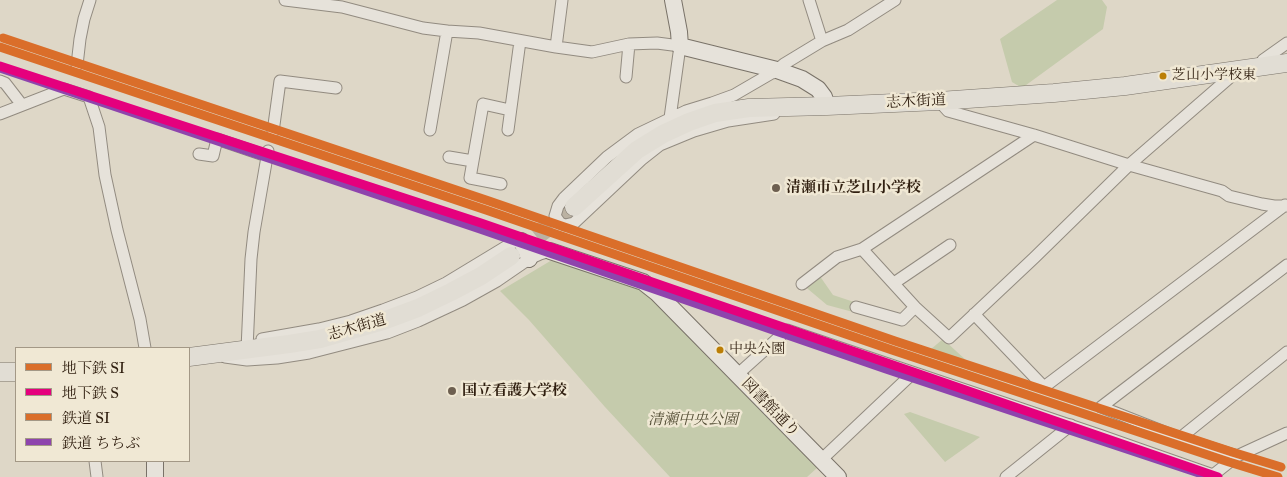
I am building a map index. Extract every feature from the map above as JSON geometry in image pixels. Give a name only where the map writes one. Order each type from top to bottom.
[{"type":"main road","name":"志木街道","points":[[574,208],[636,150],[663,134],[715,113],[749,108],[939,101],[1054,93],[1116,87],[1287,63]]},
{"type":"main road","name":"志木街道","points":[[197,356],[320,339],[383,321],[418,308],[450,292],[481,276],[511,256]]},
{"type":"main road","points":[[0,372],[15,372]]},
{"type":"street","points":[[77,65],[80,39],[90,0]]},
{"type":"street","points":[[290,0],[342,7],[423,28],[479,34],[592,52],[629,44],[657,43],[680,46],[777,70],[802,79],[818,89],[824,97],[820,106],[728,121],[694,131],[660,145],[640,160],[574,223],[565,225],[560,223],[555,216],[558,206],[607,157],[638,134],[670,118],[734,95],[777,70]]},
{"type":"street","points":[[556,47],[562,0]]},
{"type":"street","points":[[670,118],[680,46],[673,0]]},
{"type":"street","points":[[809,0],[822,41]]},
{"type":"street","points":[[715,113],[741,100],[784,64],[822,41],[848,30],[895,0]]},
{"type":"street","points":[[430,130],[447,31]]},
{"type":"street","points":[[508,130],[520,41]]},
{"type":"street","points":[[1260,67],[1263,60],[1287,43]]},
{"type":"street","points":[[626,77],[629,44]]},
{"type":"street","points":[[862,249],[916,307],[949,338],[1129,165],[1238,69]]},
{"type":"street","points":[[0,81],[6,82],[22,105]]},
{"type":"street","points":[[273,132],[280,81],[336,88]]},
{"type":"street","points":[[0,114],[64,89],[89,97],[99,127],[105,175],[140,319],[145,347]]},
{"type":"street","points":[[939,101],[948,110],[1222,191],[1229,196],[1274,206],[1286,206]]},
{"type":"street","points":[[501,184],[470,178],[483,104],[510,110]]},
{"type":"street","points":[[802,284],[837,257],[862,249],[1034,136]]},
{"type":"street","points":[[198,154],[213,156],[217,138],[267,154],[251,259],[247,350]]},
{"type":"street","points":[[449,157],[473,161]]},
{"type":"street","points":[[974,314],[1044,387],[1286,206]]},
{"type":"street","points":[[247,350],[261,340],[345,323],[414,298],[446,283],[517,240],[550,251]]},
{"type":"street","points":[[521,241],[527,252],[528,259]]},
{"type":"street","points":[[894,283],[950,245]]},
{"type":"street","points":[[197,356],[247,360],[277,358],[309,353],[387,333],[463,300],[497,281],[528,259],[550,251]]},
{"type":"street","name":"図書館通り","points":[[550,251],[643,282],[657,293],[838,477]]},
{"type":"street","points":[[1237,456],[1180,438],[1101,407],[1287,264]]},
{"type":"street","points":[[856,307],[902,320],[916,307]]},
{"type":"street","points":[[738,374],[787,330],[1071,425],[1213,476],[1237,456],[1287,433]]},
{"type":"street","points":[[1180,438],[1287,352]]},
{"type":"street","points":[[822,460],[913,373]]},
{"type":"street","points":[[1006,477],[1071,425]]},
{"type":"street","points":[[95,462],[97,477]]},
{"type":"street","points":[[155,462],[155,477]]},
{"type":"green space","points":[[1057,0],[1102,0],[1107,7],[1103,29],[1022,88],[1012,82],[1000,39]]},
{"type":"green space","name":"清瀬中央公園","points":[[552,260],[641,286],[817,468],[807,477],[670,477],[605,407],[529,320],[500,291]]},
{"type":"green space","points":[[817,272],[833,295],[857,303],[853,312],[827,305],[802,284]]},
{"type":"green space","points":[[943,339],[981,374],[924,355]]},
{"type":"green space","points":[[910,412],[980,437],[945,462],[904,414]]},
{"type":"tunnel","points":[[515,253],[574,207]]},
{"type":"metro line","name":"SI","points":[[0,47],[486,210],[892,350],[1278,477]]},
{"type":"metro line","name":"S","points":[[0,66],[481,223],[1218,477]]},
{"type":"rail line","name":"SI","points":[[3,38],[489,201],[895,341],[1281,467]]},
{"type":"rail line","name":"ちちぶ","points":[[0,68],[480,229],[886,369],[1211,477]]},
{"type":"place","name":"芝山小学校東","points":[[1163,76]]},
{"type":"place","name":"清瀬市立芝山小学校","points":[[776,188]]},
{"type":"place","name":"中央公園","points":[[720,350]]},
{"type":"place","name":"国立看護大学校","points":[[452,391]]}]
